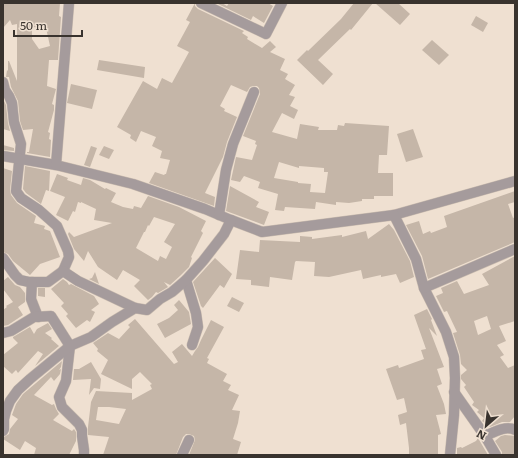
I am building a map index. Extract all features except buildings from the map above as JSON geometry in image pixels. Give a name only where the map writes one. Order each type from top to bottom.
[{"type":"street","points":[[56,165],[68,3]]},
{"type":"street","points":[[201,3],[266,34],[282,3]]},
{"type":"street","points":[[3,259],[20,280],[48,282],[63,271],[69,257],[68,250],[57,226],[39,210],[21,198],[16,191],[21,144],[14,122],[12,103],[4,88]]},
{"type":"street","points":[[219,215],[229,158],[254,92]]},
{"type":"street","points":[[3,156],[56,165],[133,184],[205,209],[262,232],[394,216],[515,181]]},
{"type":"street","points":[[394,216],[416,259],[424,288],[446,332],[454,358],[456,378],[450,455]]},
{"type":"street","points":[[63,271],[78,281],[134,308],[147,310],[160,299],[172,292],[203,262],[224,234],[230,220]]},
{"type":"street","points":[[424,288],[515,249]]},
{"type":"street","points":[[186,280],[196,313],[198,327],[192,345]]},
{"type":"street","points":[[32,282],[31,299],[38,317]]},
{"type":"street","points":[[3,431],[6,411],[10,401],[18,390],[70,346],[91,337],[134,308]]},
{"type":"street","points":[[3,333],[11,331],[34,317],[51,316],[70,346],[66,381],[59,397],[62,407],[79,424],[82,430],[84,455]]},
{"type":"street","points":[[454,392],[485,436],[496,455]]},
{"type":"street","points":[[485,436],[499,430],[511,428],[515,430]]},
{"type":"street","points":[[182,455],[189,440]]}]
